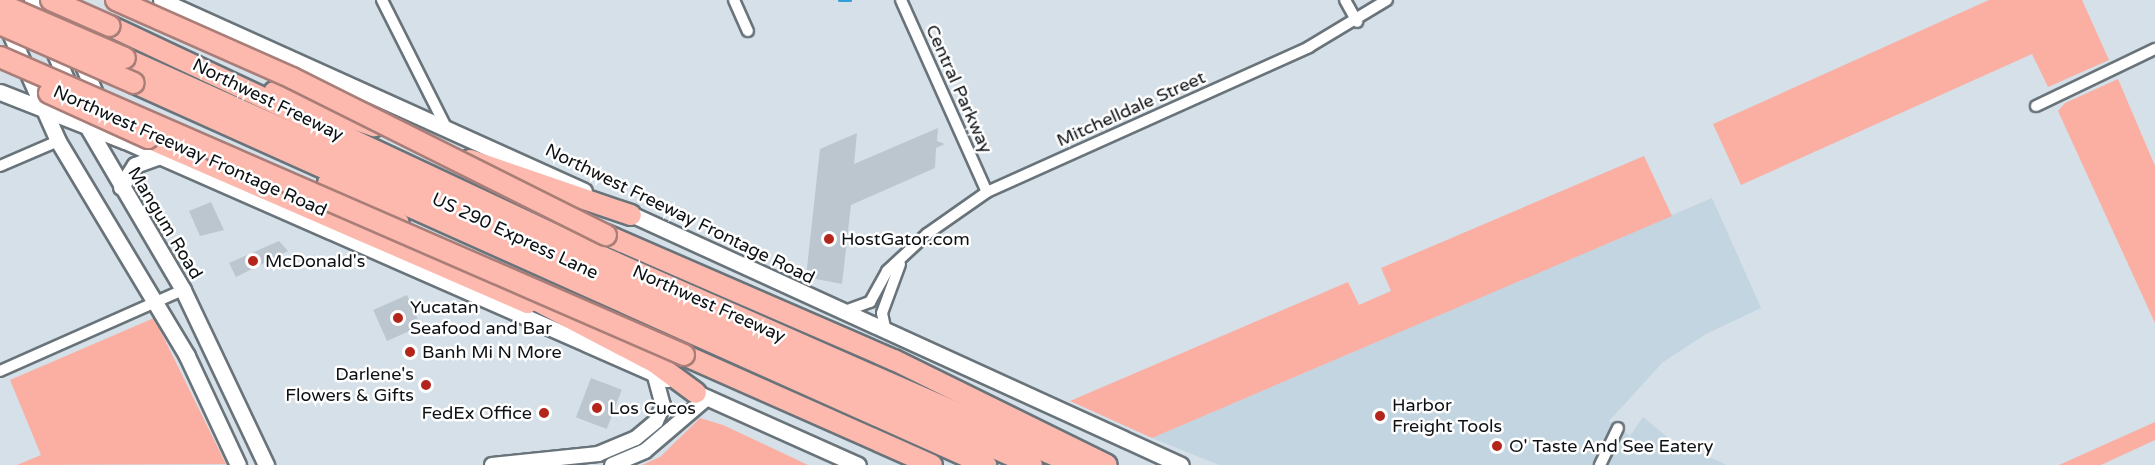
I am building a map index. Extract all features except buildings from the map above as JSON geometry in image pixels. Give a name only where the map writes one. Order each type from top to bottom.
[{"type":"highway","name":"Northwest Freeway","points":[[51,0],[228,79],[596,254],[1076,465]]},
{"type":"highway","points":[[116,0],[313,88],[606,235],[894,360],[1107,465]]},
{"type":"highway","name":"US 290 Express Lane","points":[[0,4],[1032,465]]},
{"type":"highway","name":"Northwest Freeway","points":[[0,24],[986,465]]},
{"type":"highway","points":[[0,57],[932,465]]},
{"type":"highway","points":[[0,71],[148,138],[574,322]]},
{"type":"highway","points":[[228,79],[631,215]]},
{"type":"highway","points":[[282,150],[303,169],[574,322],[654,362],[702,395]]},
{"type":"main road","name":"Mangum Road","points":[[32,0],[86,125],[183,290],[266,465]]},
{"type":"main road","points":[[56,0],[102,109],[125,141]]},
{"type":"main road","name":"Northwest Freeway Frontage Road","points":[[166,1],[445,125],[631,215],[1181,465]]},
{"type":"main road","points":[[0,10],[58,141],[156,302],[238,465]]},
{"type":"main road","name":"Northwest Freeway Frontage Road","points":[[0,92],[125,141],[858,465]]},
{"type":"main road","points":[[121,187],[135,165],[157,157]]},
{"type":"main road","points":[[217,421],[241,410]]},
{"type":"street","points":[[382,0],[445,125]]},
{"type":"street","points":[[735,0],[748,31]]},
{"type":"street","name":"Central Parkway","points":[[901,0],[987,192]]},
{"type":"street","points":[[1345,0],[1356,22]]},
{"type":"street","name":"Mitchelldale Street","points":[[841,312],[870,302],[887,271],[900,264],[927,234],[987,192],[1149,122],[1356,22],[1387,0]]},
{"type":"street","points":[[2036,106],[2155,50]]},
{"type":"street","points":[[0,166],[58,141]]},
{"type":"street","name":"Mitchelldale Street","points":[[886,332],[882,313],[900,264]]},
{"type":"street","points":[[0,370],[183,290]]},
{"type":"street","points":[[492,465],[598,454],[636,438],[657,421],[663,406],[654,373]]},
{"type":"street","points":[[612,465],[645,451],[702,395]]},
{"type":"street","points":[[1600,465],[1618,428]]},
{"type":"shaded area","points":[[1989,0],[2082,0],[2109,60],[2048,87],[2032,54],[1741,185],[1713,124]]},
{"type":"shaded area","points":[[2118,79],[2155,166],[2155,323],[2058,111],[2065,103]]},
{"type":"shaded area","points":[[1644,156],[1672,216],[1152,438],[1070,401],[1348,282],[1359,305],[1391,291],[1381,268]]},
{"type":"shaded area","points":[[1712,198],[1761,308],[1706,334],[1663,362],[1609,421],[1630,436],[1643,417],[1672,441],[1727,465],[1219,465],[1152,438]]},
{"type":"shaded area","points":[[154,318],[226,464],[17,465],[41,455],[10,380]]},
{"type":"shaded area","points":[[700,418],[723,425],[808,465],[642,465],[660,457]]},
{"type":"shaded area","points":[[2155,422],[2155,440],[2101,465],[2059,465]]},
{"type":"waterway","points":[[839,0],[850,0]]},
{"type":"place","name":"HostGator.com","points":[[829,239]]},
{"type":"place","name":"McDonald's","points":[[253,261]]},
{"type":"place","name":"Yucatan Seafood and Bar","points":[[398,318]]},
{"type":"place","name":"Banh Mi N More","points":[[410,352]]},
{"type":"place","name":"Darlene's Flowers & Gifts","points":[[426,385]]},
{"type":"place","name":"Los Cucos","points":[[597,408]]},
{"type":"place","name":"FedEx Office","points":[[544,413]]},
{"type":"place","name":"Harbor Freight Tools","points":[[1380,416]]},
{"type":"place","name":"O' Taste And See Eatery","points":[[1497,446]]}]
